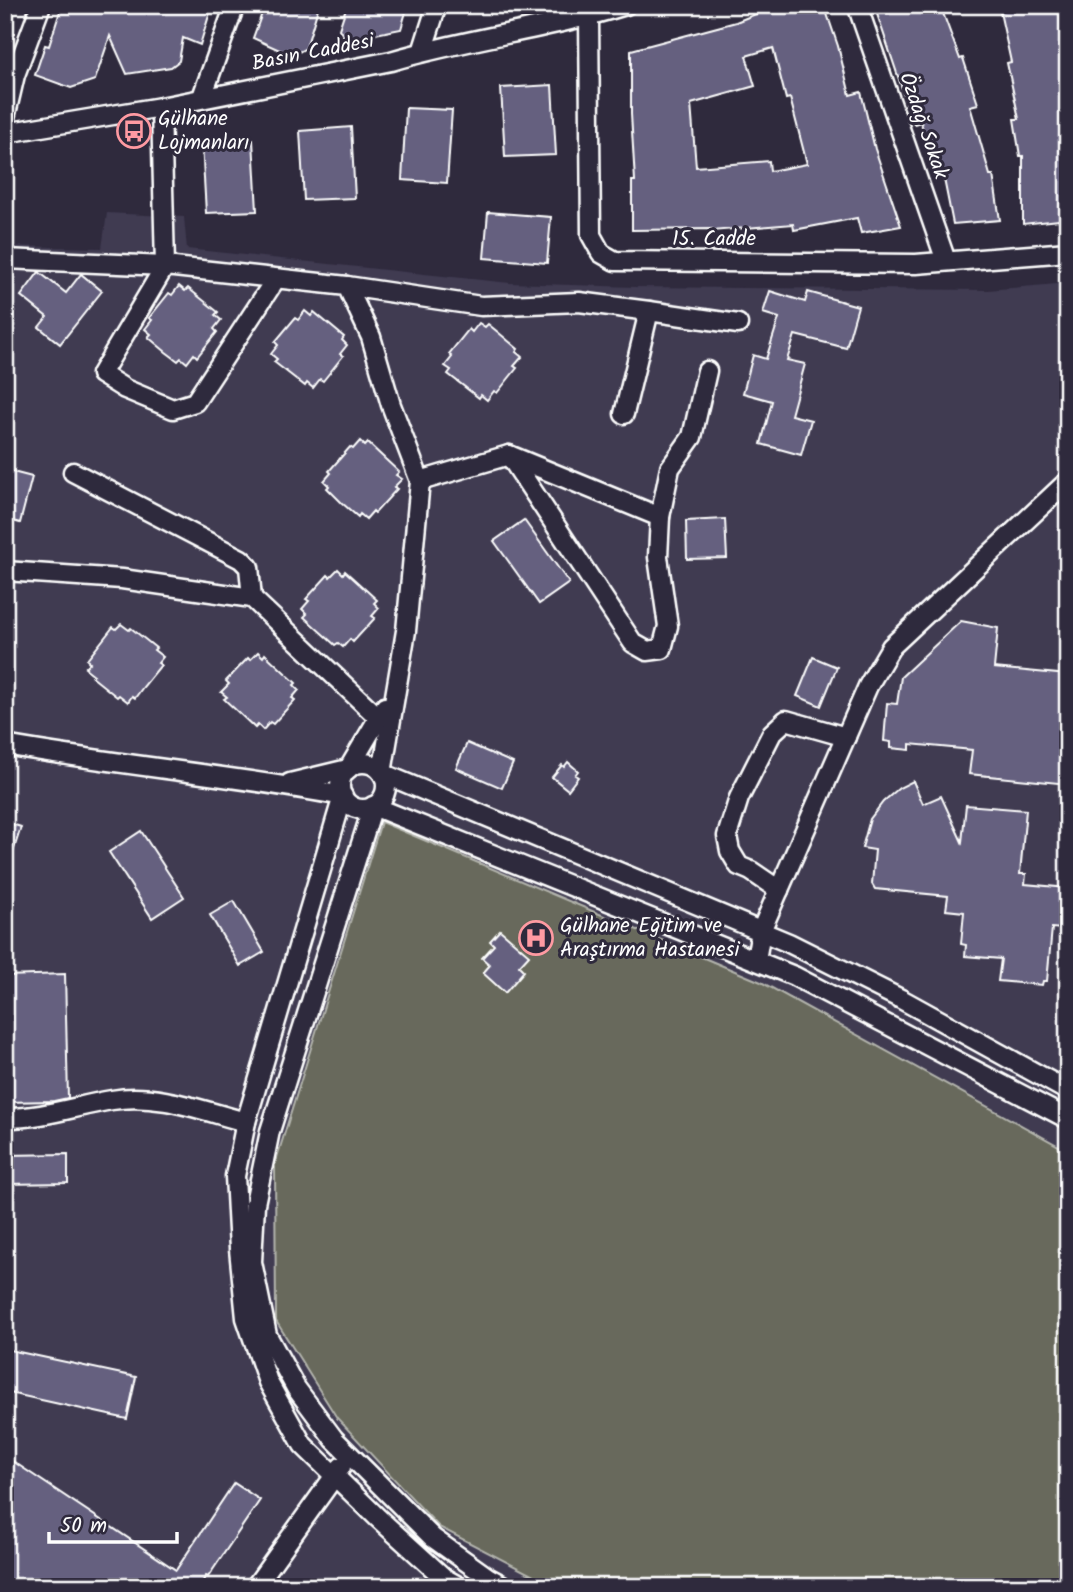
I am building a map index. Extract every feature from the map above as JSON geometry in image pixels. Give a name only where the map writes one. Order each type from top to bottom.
[{"type":"street","points":[[5,118],[15,75],[41,5]]},
{"type":"street","points":[[202,97],[235,5]]},
{"type":"street","points":[[422,52],[437,5]]},
{"type":"street","name":"Basın Caddesi","points":[[5,133],[161,107],[391,61],[589,17],[626,5]]},
{"type":"street","name":"Özdağ Sokak","points":[[857,5],[946,261]]},
{"type":"street","name":"15. Cadde","points":[[589,17],[591,235],[601,253],[615,261],[916,264],[1068,252]]},
{"type":"street","points":[[161,107],[165,266],[101,374],[125,390],[173,409],[195,402],[275,280]]},
{"type":"street","points":[[5,259],[165,266],[347,286],[481,306],[579,302],[738,324]]},
{"type":"street","points":[[347,286],[371,337],[391,405],[420,481],[406,631],[382,773],[386,788],[384,796],[373,806],[271,1131],[255,1204],[252,1262],[267,1335],[296,1388],[334,1439],[433,1538],[506,1587]]},
{"type":"street","points":[[624,415],[649,311]]},
{"type":"street","points":[[509,455],[633,643],[647,651],[662,649],[668,626],[658,557],[660,517],[670,468],[692,437],[707,371]]},
{"type":"street","points":[[420,481],[509,455],[660,517]]},
{"type":"street","points":[[74,472],[241,559],[249,567],[252,598]]},
{"type":"street","points":[[756,960],[761,931],[868,686],[891,648],[1068,481]]},
{"type":"street","points":[[5,571],[122,579],[252,598],[379,718]]},
{"type":"street","points":[[398,678],[379,718],[341,781],[343,796],[246,1122],[235,1176],[239,1249],[246,1318],[268,1382],[303,1445],[377,1518],[444,1578],[460,1587]]},
{"type":"street","points":[[779,890],[739,866],[730,851],[727,836],[740,798],[772,733],[786,720],[846,737]]},
{"type":"street","points":[[5,745],[75,758],[283,785],[343,796],[347,802],[359,808],[373,806],[794,976],[1068,1119]]},
{"type":"street","points":[[283,785],[362,763],[370,764],[382,773],[761,931],[901,999],[1068,1091]]},
{"type":"street","points":[[5,1118],[26,1118],[77,1110],[114,1100],[163,1100],[246,1122]]},
{"type":"street","points":[[255,1587],[334,1475],[351,1456]]},
{"type":"shaded area","name":"Gülhane Eğitim ve Araştırma Hastanesi","points":[[107,213],[184,217],[187,249],[510,283],[635,287],[988,290],[1068,283],[1068,1587],[5,1587],[5,246],[102,248]]},
{"type":"green space","points":[[381,822],[761,982],[1068,1151],[1068,1587],[551,1585],[439,1527],[337,1418],[276,1321],[275,1164]]},
{"type":"building","points":[[62,5],[202,5],[211,9],[200,45],[183,38],[179,61],[171,67],[127,74],[110,36],[95,80],[71,88],[35,75],[45,45],[49,46]]},
{"type":"building","points":[[265,5],[319,5],[306,48],[297,53],[286,53],[253,38]]},
{"type":"building","points":[[347,5],[408,5],[401,29],[346,40],[339,29]]},
{"type":"building","points":[[778,5],[824,5],[850,95],[861,92],[875,149],[901,226],[861,233],[857,218],[794,230],[793,224],[712,231],[632,230],[632,181],[635,181],[631,50],[736,22]],"holes":[[[773,48],[786,99],[790,98],[807,164],[770,171],[769,161],[696,167],[691,104],[755,86],[746,56]]]},
{"type":"building","points":[[874,5],[940,5],[960,59],[963,58],[978,104],[970,106],[990,175],[993,175],[1000,220],[953,224],[943,174],[934,176],[921,122],[914,124]]},
{"type":"building","points":[[1019,5],[1063,5],[1068,30],[1068,219],[1023,224],[1023,156],[1020,156],[1014,119],[1019,119],[1000,12]]},
{"type":"building","points":[[552,85],[556,155],[505,157],[501,88]]},
{"type":"building","points":[[406,108],[452,110],[447,183],[402,180]]},
{"type":"building","points":[[351,127],[355,198],[304,200],[300,131]]},
{"type":"building","points":[[253,140],[257,211],[206,213],[202,143]]},
{"type":"building","points":[[488,212],[551,217],[547,263],[484,258]]},
{"type":"building","points":[[39,272],[66,293],[81,274],[102,291],[60,344],[39,327],[47,317],[21,296]]},
{"type":"building","points":[[179,286],[185,291],[188,288],[218,312],[215,315],[221,320],[214,329],[217,332],[197,357],[194,354],[187,363],[181,358],[178,361],[166,352],[148,337],[151,334],[145,329],[152,320],[149,318],[169,293],[172,295]]},
{"type":"building","points":[[770,291],[805,302],[808,292],[858,306],[846,348],[795,335],[787,360],[805,364],[791,415],[811,420],[801,455],[761,444],[772,401],[743,393],[753,355],[766,359],[779,318],[763,313]]},
{"type":"building","points":[[305,311],[311,316],[314,312],[344,337],[342,340],[347,345],[340,354],[343,356],[323,381],[320,379],[313,388],[307,383],[305,386],[274,362],[277,359],[271,354],[278,345],[275,342],[295,318],[298,320]]},
{"type":"building","points":[[479,323],[485,327],[488,324],[518,349],[516,352],[522,357],[514,366],[517,368],[497,393],[494,391],[487,400],[481,395],[479,398],[448,374],[451,370],[445,366],[452,357],[449,354],[469,329],[472,332]]},
{"type":"building","points":[[360,441],[365,446],[368,443],[399,472],[396,475],[402,479],[394,487],[397,489],[366,519],[360,514],[358,517],[342,503],[327,488],[329,486],[324,481],[331,473],[329,471],[350,447],[353,449]]},
{"type":"building","points":[[5,470],[32,477],[20,523],[5,519]]},
{"type":"building","points":[[725,519],[727,558],[687,559],[686,521]]},
{"type":"building","points":[[524,520],[569,583],[539,604],[494,541]]},
{"type":"building","points":[[338,569],[343,574],[345,571],[377,600],[374,603],[379,608],[372,616],[375,618],[353,642],[350,639],[343,647],[338,643],[335,645],[304,617],[307,614],[302,609],[309,601],[306,599],[328,575],[330,577]]},
{"type":"building","points":[[961,621],[998,628],[994,668],[1068,675],[1068,784],[969,774],[972,750],[910,744],[910,750],[891,748],[891,742],[884,741],[887,703],[897,704],[901,677]]},
{"type":"building","points":[[121,624],[129,630],[131,628],[163,657],[158,663],[161,665],[135,698],[132,696],[128,702],[119,695],[117,697],[85,668],[90,663],[87,660],[113,627],[116,629]]},
{"type":"building","points":[[258,652],[263,657],[265,654],[296,683],[294,685],[299,690],[292,698],[295,700],[273,724],[270,722],[263,730],[258,725],[255,728],[224,699],[227,697],[221,692],[229,684],[226,681],[248,658],[250,660]]},
{"type":"building","points":[[813,657],[837,667],[821,706],[797,696]]},
{"type":"building","points":[[467,743],[513,763],[502,788],[456,768]]},
{"type":"building","points":[[568,762],[578,771],[575,775],[578,777],[568,790],[552,777]]},
{"type":"building","points":[[913,781],[923,804],[941,796],[962,842],[966,805],[1026,810],[1020,874],[1026,874],[1025,884],[1068,888],[1068,921],[1063,920],[1062,929],[1052,928],[1047,981],[1043,981],[1042,985],[998,981],[1001,959],[965,956],[966,945],[961,944],[964,912],[946,910],[948,896],[875,889],[872,884],[875,850],[862,848],[870,819],[883,802],[899,788]]},
{"type":"building","points":[[5,822],[21,827],[8,868],[5,867]]},
{"type":"building","points":[[141,831],[184,897],[152,918],[109,852]]},
{"type":"building","points":[[234,901],[264,952],[240,966],[210,915]]},
{"type":"building","points":[[500,930],[529,955],[519,966],[524,971],[505,993],[483,973],[490,965],[482,958],[494,945],[490,941]]},
{"type":"building","points":[[65,974],[68,1098],[54,1101],[5,1102],[5,976]]},
{"type":"building","points":[[68,1154],[68,1183],[5,1184],[5,1155]]},
{"type":"building","points":[[5,1349],[136,1377],[127,1419],[5,1392]]},
{"type":"building","points":[[5,1456],[176,1570],[234,1483],[260,1500],[199,1587],[5,1587]]},
{"type":"place","name":"Gülhane Lojmanları","points":[[134,131]]},
{"type":"place","name":"Gülhane Eğitim ve Araştırma Hastanesi","points":[[536,938]]}]
